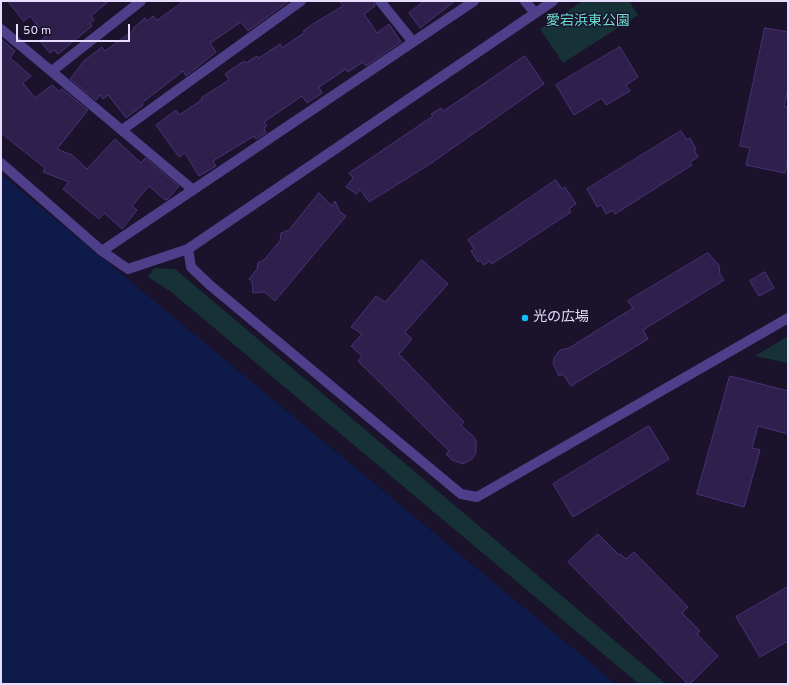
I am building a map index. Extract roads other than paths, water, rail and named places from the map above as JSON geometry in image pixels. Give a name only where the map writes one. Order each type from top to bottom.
[{"type":"street","points":[[52,71],[140,1]]},
{"type":"street","points":[[122,130],[301,1]]},
{"type":"street","points":[[380,1],[413,42]]},
{"type":"street","points":[[102,251],[192,189],[474,1]]},
{"type":"street","points":[[525,1],[535,12]]},
{"type":"street","points":[[1,163],[102,251],[128,269],[188,249],[553,1]]},
{"type":"street","points":[[1,28],[192,189]]},
{"type":"street","points":[[188,249],[192,267],[211,286],[461,494],[477,497],[788,318]]},
{"type":"water","points":[[1,174],[616,684],[1,684]]},
{"type":"place","name":"光の広場","points":[[525,318]]},
{"type":"park label","name":"愛宕浜東公園","points":[[588,22]]}]
